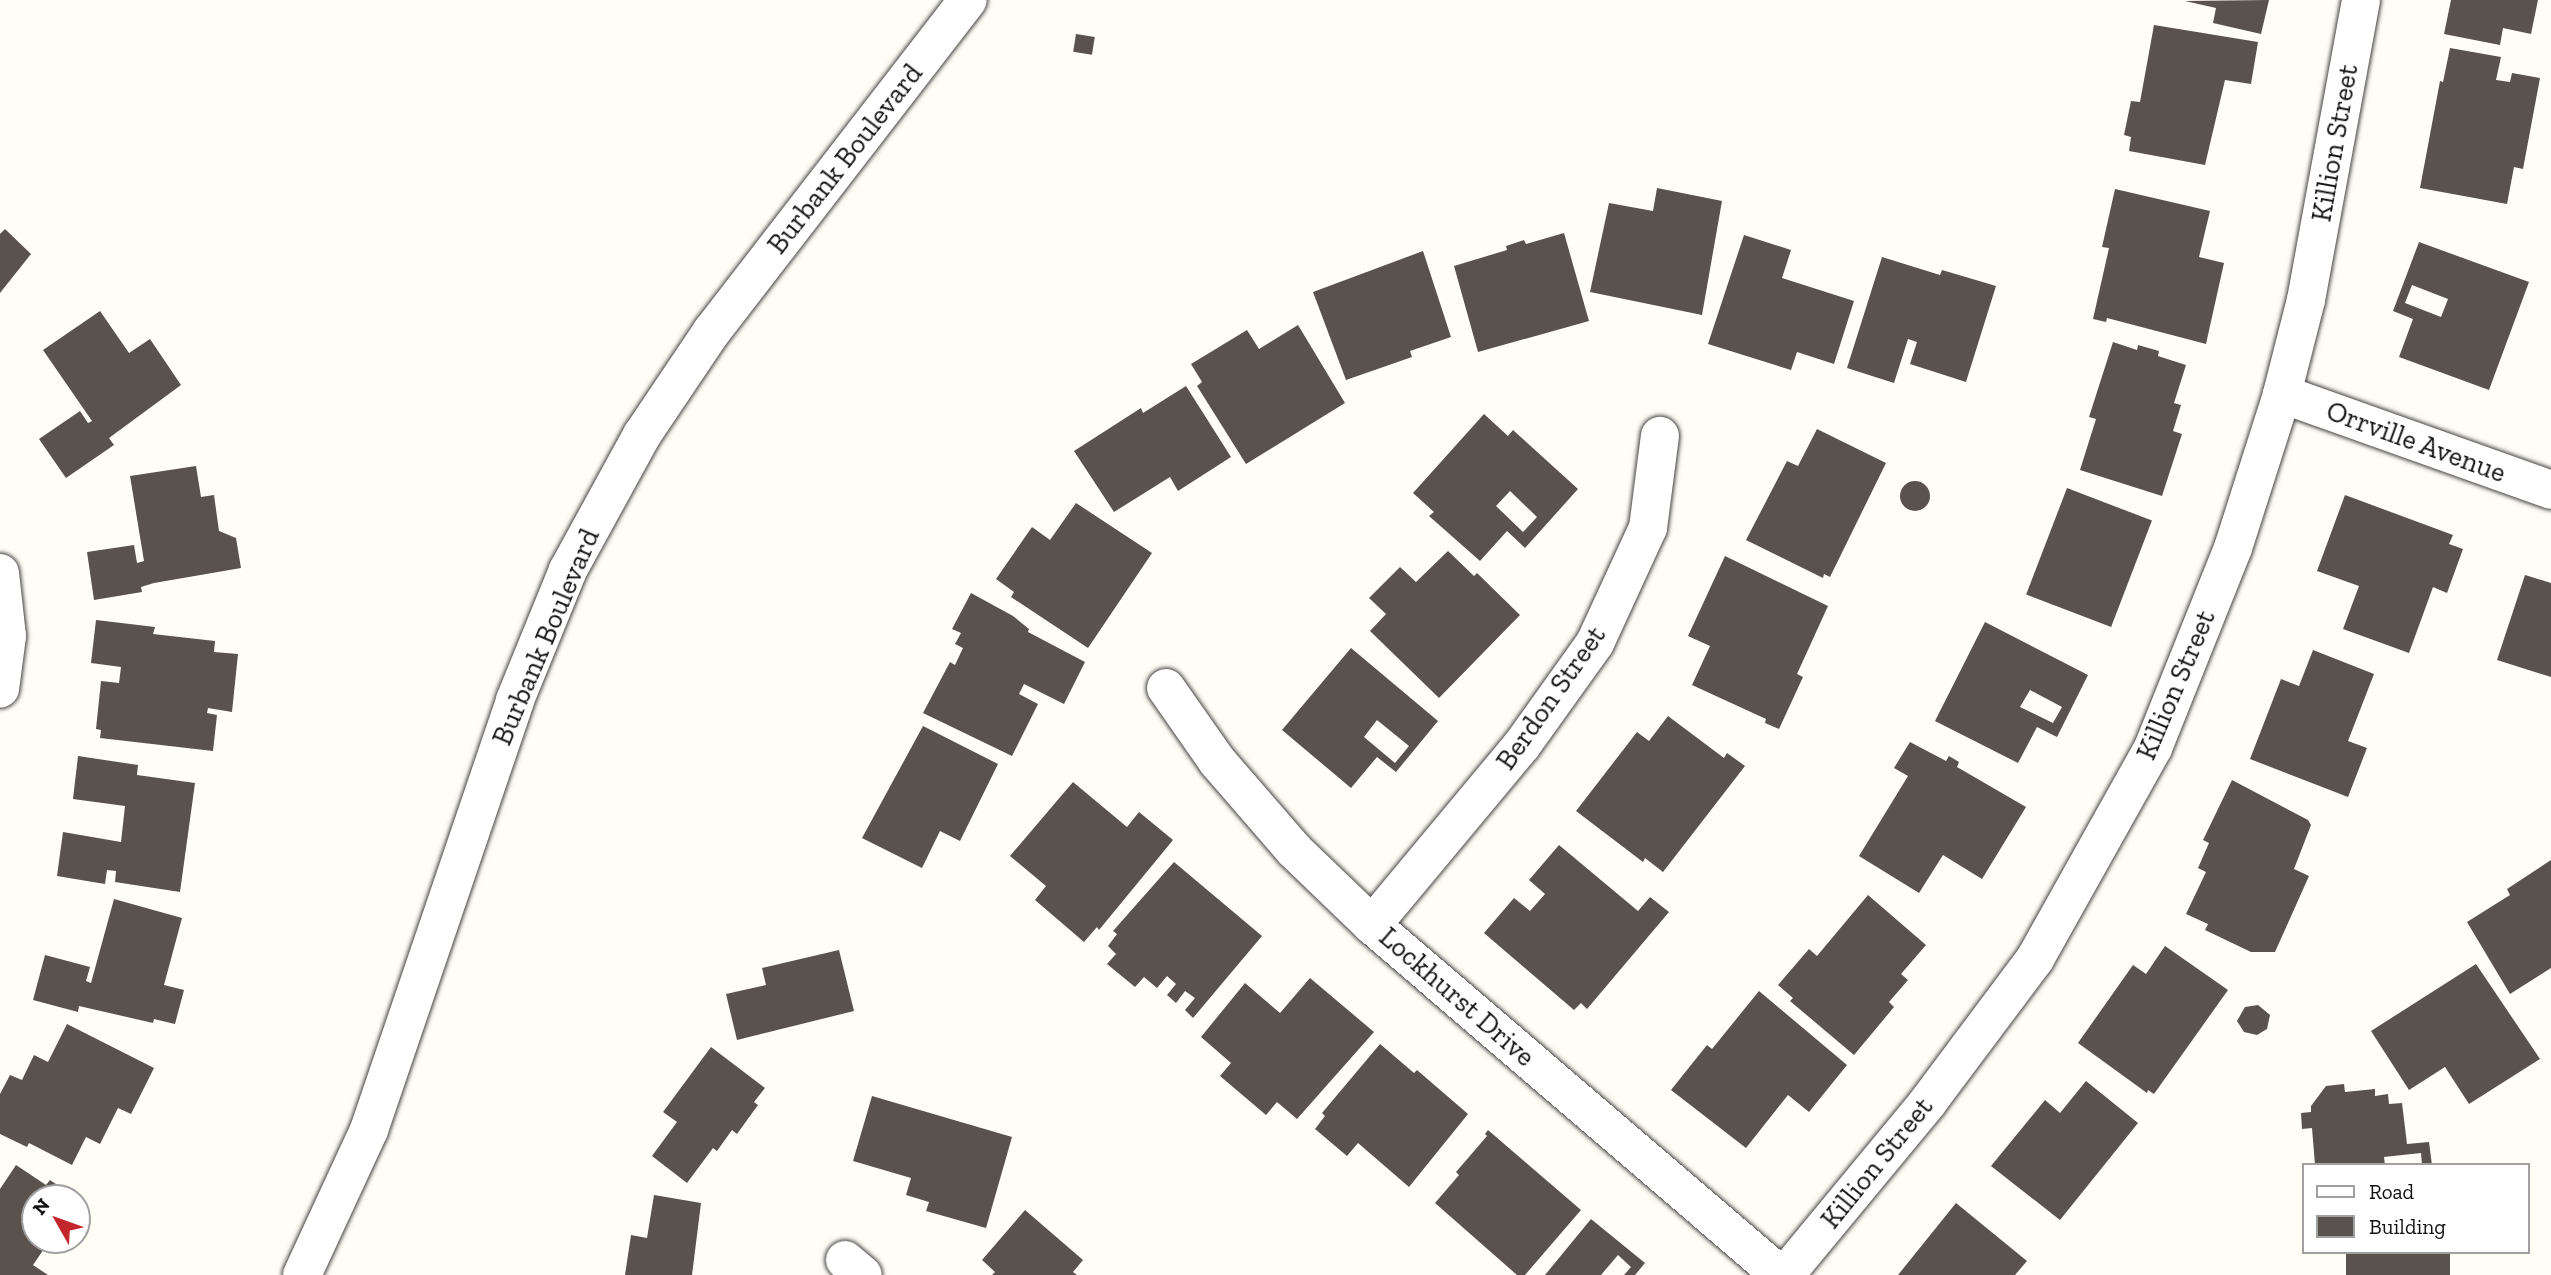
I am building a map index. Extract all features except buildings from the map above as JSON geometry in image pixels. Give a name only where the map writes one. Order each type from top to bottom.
[{"type":"street","name":"Burbank Boulevard","points":[[302,1275],[369,1130],[515,700],[568,570],[642,435],[712,331],[968,0]]},
{"type":"street","name":"Killion Street","points":[[1785,1275],[1928,1102],[2042,948],[2153,748],[2233,548],[2282,394],[2306,300],[2361,0]]},
{"type":"street","name":"Orrville Avenue","points":[[2282,394],[2551,490]]},
{"type":"street","name":"Berdon Street","points":[[1373,925],[1522,745],[1595,643],[1648,528],[1660,436]]},
{"type":"street","points":[[0,689],[7,636],[1,577]]},
{"type":"street","name":"Lockhurst Drive","points":[[1167,688],[1217,761],[1294,850],[1373,925],[1780,1275]]}]
